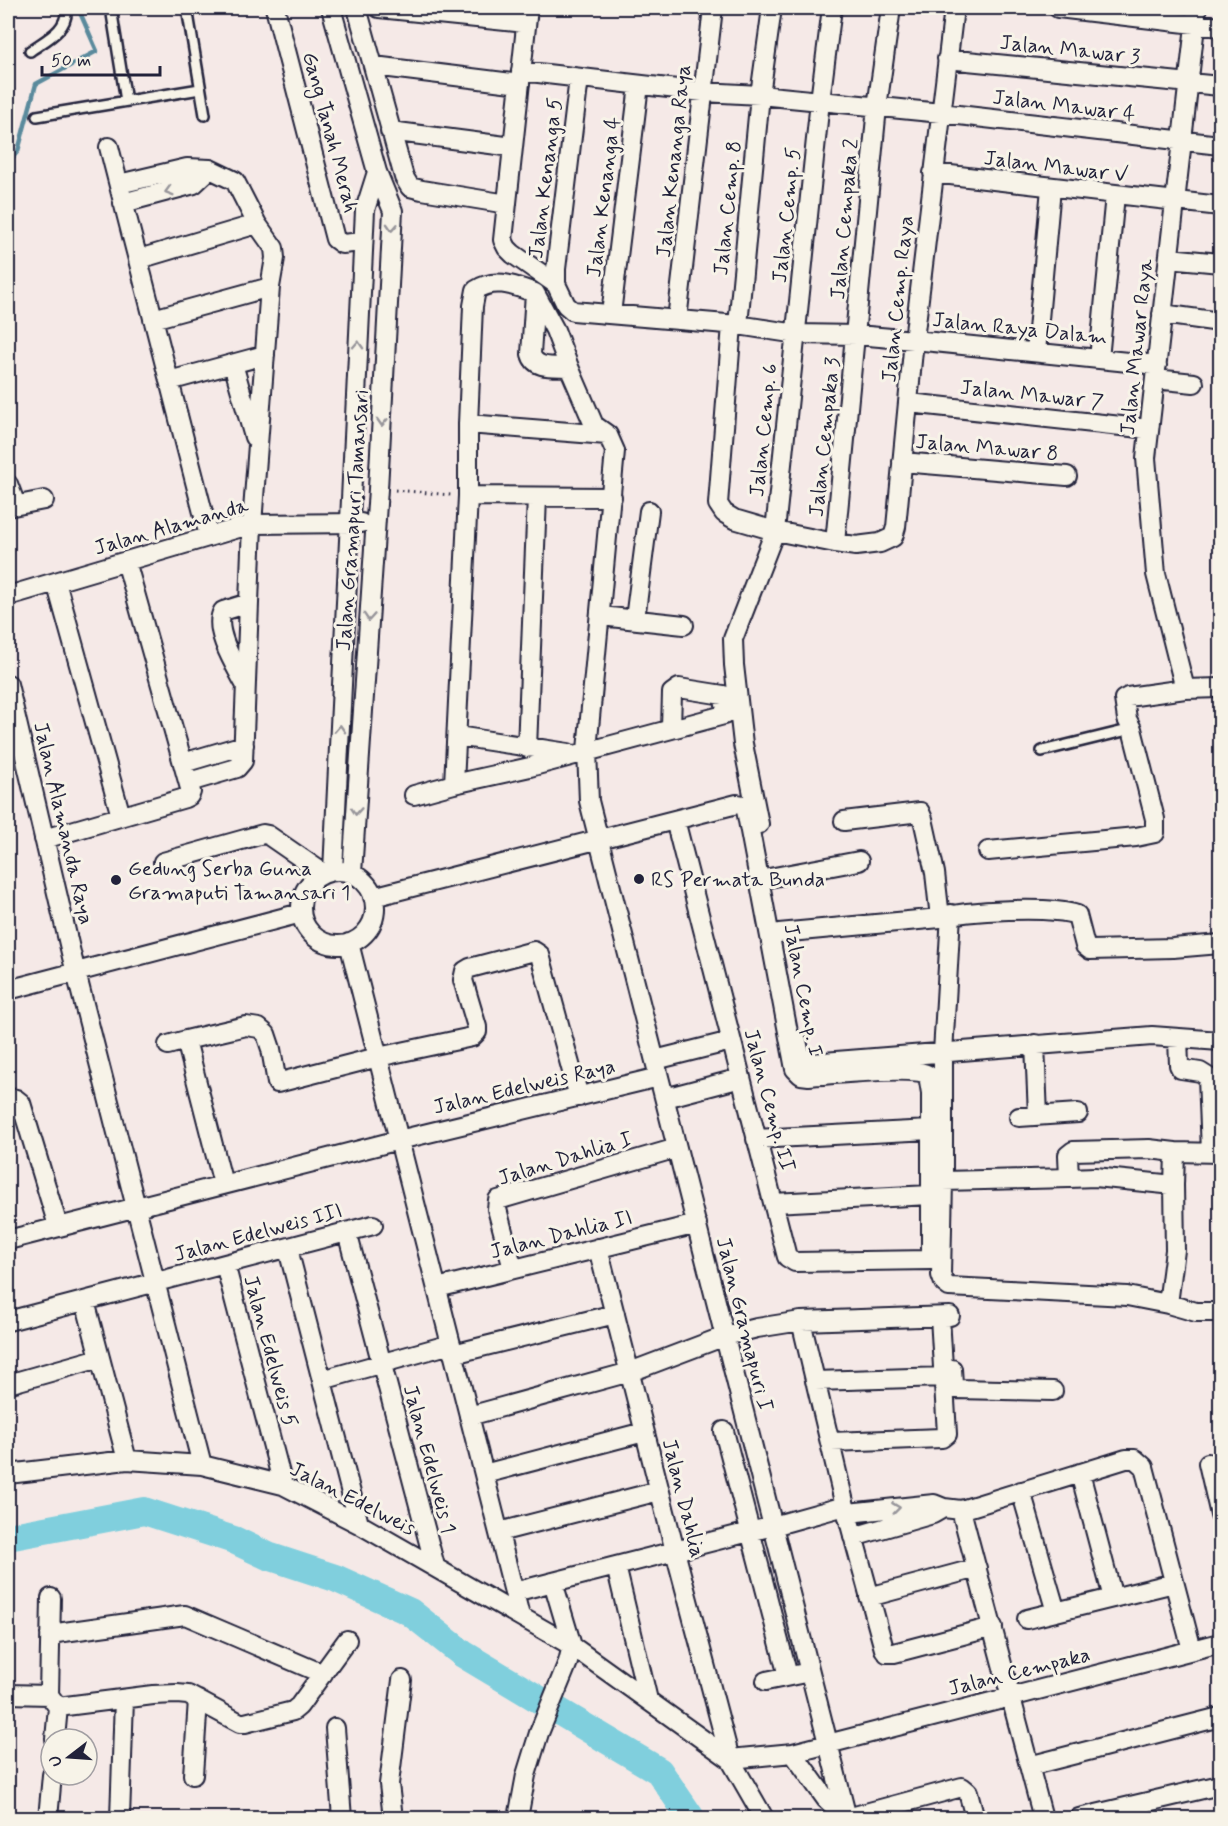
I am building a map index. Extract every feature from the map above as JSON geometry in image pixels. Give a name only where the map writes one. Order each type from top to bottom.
[{"type":"street","name":"Gang Tanah Merah","points":[[275,8],[335,239],[342,244],[363,242]]},
{"type":"street","name":"Jalan Gramapuri Tamansari","points":[[332,8],[378,172],[393,211],[378,489],[352,873]]},
{"type":"street","points":[[357,8],[404,177],[411,186],[422,190],[507,204]]},
{"type":"street","points":[[379,8],[527,15],[503,240],[513,254],[556,284]]},
{"type":"street","name":"Jalan Kenanga Raya","points":[[677,320],[712,8]]},
{"type":"street","name":"Jalan Cemp. 8","points":[[772,8],[760,95],[718,504],[724,513],[734,519],[775,531]]},
{"type":"street","name":"Jalan Cemp. 5","points":[[797,334],[820,101],[832,8]]},
{"type":"street","name":"Jalan Cempaka 2","points":[[856,335],[877,107],[891,8]]},
{"type":"street","name":"Jalan Cemp. Raya","points":[[835,543],[856,546],[880,543],[893,537],[896,527],[914,340],[954,8]]},
{"type":"street","points":[[1058,8],[1196,16],[1221,27]]},
{"type":"street","name":"Jalan Mawar Raya","points":[[1185,689],[1156,574],[1146,459],[1196,16]]},
{"type":"street","name":"Jalan Mawar 3","points":[[947,59],[1221,86]]},
{"type":"street","name":"Jalan Mawar 4","points":[[374,66],[520,78],[579,78],[703,92],[760,95],[941,113],[1221,145]]},
{"type":"street","name":"Jalan Kenanga 5","points":[[556,284],[579,78]]},
{"type":"street","name":"Jalan Kenanga 4","points":[[611,314],[639,85]]},
{"type":"street","points":[[390,131],[513,147]]},
{"type":"street","points":[[109,147],[209,536]]},
{"type":"street","points":[[118,184],[187,168],[210,169],[235,181],[257,224],[274,248],[252,524],[243,761],[237,768],[189,782]]},
{"type":"street","points":[[123,203],[194,184],[210,169]]},
{"type":"street","name":"Jalan Gramapuri Tamansari","points":[[328,872],[350,523],[363,242],[367,200],[378,172]]},
{"type":"street","name":"Jalan Mawar V","points":[[933,174],[1221,206]]},
{"type":"street","points":[[1036,352],[1051,188]]},
{"type":"street","points":[[1099,359],[1115,195]]},
{"type":"street","points":[[139,259],[257,224]]},
{"type":"street","points":[[1169,258],[1221,263]]},
{"type":"street","points":[[454,784],[468,496],[468,424],[473,306],[476,290],[483,285],[495,282],[535,293],[555,330],[568,367],[594,425],[608,435]]},
{"type":"street","name":"Jalan Raya Dalam","points":[[556,284],[566,305],[573,311],[735,325],[797,334],[856,335],[1099,359],[1194,383]]},
{"type":"street","points":[[153,319],[270,287]]},
{"type":"street","points":[[535,293],[531,354],[533,361],[537,365],[568,367]]},
{"type":"street","points":[[1162,314],[1221,322]]},
{"type":"street","name":"Jalan Cemp. 6","points":[[797,334],[775,531],[733,639],[743,744],[799,1049],[805,1060],[811,1063],[943,1053]]},
{"type":"street","name":"Jalan Cempaka 3","points":[[835,543],[856,335]]},
{"type":"street","points":[[169,381],[265,356]]},
{"type":"street","points":[[233,364],[257,450]]},
{"type":"street","name":"Jalan Mawar 7","points":[[909,403],[1149,429]]},
{"type":"street","points":[[468,424],[608,435]]},
{"type":"street","name":"Jalan Gramapuri I","points":[[608,435],[615,451],[612,496],[601,615],[580,752],[599,840],[847,1818]]},
{"type":"street","name":"Jalan Mawar 8","points":[[902,462],[1067,476]]},
{"type":"street","points":[[8,484],[12,506],[44,500]]},
{"type":"street","points":[[468,496],[612,496]]},
{"type":"street","points":[[527,748],[537,497]]},
{"type":"street","points":[[635,620],[649,511]]},
{"type":"street","name":"Jalan Alamanda","points":[[8,596],[252,524],[375,524]]},
{"type":"street","points":[[775,531],[835,543]]},
{"type":"street","points":[[44,839],[189,795],[191,792],[126,561]]},
{"type":"street","points":[[56,582],[121,816]]},
{"type":"street","points":[[246,686],[220,629],[219,617],[222,611],[249,603]]},
{"type":"street","points":[[601,615],[684,624]]},
{"type":"street","name":"Jalan Alamanda Raya","points":[[8,684],[76,973],[202,1465]]},
{"type":"street","points":[[988,851],[1136,837],[1155,832],[1155,819],[1123,705],[1126,697],[1185,689],[1221,688]]},
{"type":"street","points":[[414,795],[531,767],[671,728]]},
{"type":"street","points":[[457,736],[527,748],[580,752]]},
{"type":"street","points":[[183,763],[244,745]]},
{"type":"street","name":"Jalan Cemp. I","points":[[675,820],[737,804],[743,805],[746,810],[795,1069],[801,1075],[809,1076],[904,1071],[925,1072],[929,1078],[932,1257],[931,1260],[923,1260]]},
{"type":"street","points":[[844,821],[920,812],[945,916],[941,1275],[944,1283],[949,1287],[1127,1296],[1196,1312],[1221,1312]]},
{"type":"street","points":[[373,897],[675,820]]},
{"type":"street","name":"Jalan Cemp. II","points":[[675,820],[784,1249],[791,1262],[923,1260]]},
{"type":"street","points":[[163,862],[263,834],[268,835],[328,872],[352,873],[367,885],[373,897],[375,912],[373,922],[361,937],[349,943],[334,945],[316,938],[304,922],[301,913],[308,885],[328,872]]},
{"type":"street","points":[[769,878],[859,861]]},
{"type":"street","points":[[779,933],[1002,910],[1075,914],[1078,916],[1085,946],[1090,950],[1221,944]]},
{"type":"street","points":[[8,990],[301,913]]},
{"type":"street","points":[[349,943],[520,1616]]},
{"type":"street","points":[[168,1045],[246,1026],[259,1028],[266,1034],[280,1091],[378,1057],[475,1036],[477,1027],[463,980],[465,971],[537,951],[579,1096]]},
{"type":"street","points":[[943,1053],[1152,1036],[1221,1041]]},
{"type":"street","points":[[1069,1178],[1068,1155],[1073,1151],[1149,1149],[1216,1153],[1208,1077],[1200,1072],[1181,1069],[1178,1038]]},
{"type":"street","points":[[186,1040],[223,1184]]},
{"type":"street","name":"Jalan Edelweis Raya","points":[[8,1240],[579,1096],[731,1041]]},
{"type":"street","points":[[1035,1044],[1038,1116]]},
{"type":"street","points":[[665,1098],[741,1078]]},
{"type":"street","points":[[8,1098],[16,1099],[21,1103],[58,1226]]},
{"type":"street","points":[[1019,1117],[1078,1113]]},
{"type":"street","points":[[756,1139],[930,1130]]},
{"type":"street","name":"Jalan Dahlia I","points":[[513,1269],[497,1209],[498,1200],[677,1148]]},
{"type":"street","points":[[1168,1304],[1174,1250],[1173,1185],[1176,1152]]},
{"type":"street","points":[[943,1181],[1095,1177],[1173,1185]]},
{"type":"street","points":[[773,1203],[930,1195]]},
{"type":"street","name":"Jalan Dahlia II","points":[[436,1288],[697,1224]]},
{"type":"street","name":"Jalan Edelweis III","points":[[156,1282],[373,1225]]},
{"type":"street","name":"Jalan Edelweis 1","points":[[347,1232],[435,1566]]},
{"type":"street","name":"Jalan Dahlia","points":[[598,1248],[730,1759]]},
{"type":"street","points":[[288,1249],[359,1524]]},
{"type":"street","name":"Jalan Edelweis 5","points":[[225,1264],[283,1485]]},
{"type":"street","points":[[8,1321],[156,1282]]},
{"type":"street","points":[[831,1442],[942,1437],[947,1434],[944,1377],[945,1316],[949,1287]]},
{"type":"street","points":[[85,1301],[128,1460]]},
{"type":"street","points":[[322,1380],[382,1363],[615,1314]]},
{"type":"street","points":[[469,1416],[630,1372],[725,1336],[777,1324],[801,1321],[945,1316]]},
{"type":"street","points":[[945,1316],[953,1384],[956,1389],[1053,1391]]},
{"type":"street","points":[[801,1321],[853,1537],[884,1649],[890,1654],[993,1627]]},
{"type":"street","points":[[8,1384],[100,1358]]},
{"type":"street","points":[[815,1382],[944,1377]]},
{"type":"street","points":[[748,1426],[716,1433],[751,1532],[788,1676]]},
{"type":"street","points":[[484,1474],[644,1432]]},
{"type":"street","points":[[853,1537],[1021,1491],[1126,1459],[1135,1459],[1140,1461],[1144,1467],[1192,1650]]},
{"type":"street","name":"Jalan Edelweis","points":[[8,1474],[128,1460],[202,1465],[283,1485],[435,1566],[572,1646],[730,1759]]},
{"type":"street","points":[[1208,1463],[1220,1508]]},
{"type":"street","points":[[1080,1473],[1113,1598]]},
{"type":"street","points":[[499,1532],[659,1491]]},
{"type":"street","points":[[1021,1491],[1056,1612]]},
{"type":"street","points":[[514,1592],[773,1526],[847,1510],[934,1504],[952,1509]]},
{"type":"street","points":[[952,1509],[976,1568],[1043,1818]]},
{"type":"street","points":[[616,1566],[648,1700]]},
{"type":"street","points":[[869,1597],[976,1568]]},
{"type":"street","points":[[518,1818],[526,1775],[539,1733],[568,1662],[572,1646],[553,1582]]},
{"type":"street","points":[[1027,1619],[1174,1583]]},
{"type":"street","points":[[51,1598],[50,1634],[54,1727]]},
{"type":"street","points":[[50,1634],[185,1615],[323,1674]]},
{"type":"street","points":[[8,1694],[53,1701],[188,1695],[240,1723],[293,1711],[347,1640]]},
{"type":"street","name":"Jalan Cempaka","points":[[730,1759],[793,1753],[1221,1643]]},
{"type":"street","points":[[766,1681],[810,1671]]},
{"type":"street","points":[[393,1818],[390,1775],[402,1680]]},
{"type":"street","points":[[120,1818],[124,1699]]},
{"type":"street","points":[[193,1775],[198,1700]]},
{"type":"street","points":[[1029,1766],[1221,1716]]},
{"type":"street","points":[[335,1728],[342,1818]]},
{"type":"street","points":[[793,1753],[826,1799],[847,1818],[909,1810],[962,1787],[968,1792],[975,1818]]},
{"type":"street","points":[[730,1759],[764,1818]]},
{"type":"street","points":[[1079,1818],[1221,1785]]},
{"type":"street","points":[[48,1818],[51,1787]]},
{"type":"lane","points":[[30,51],[60,29],[66,18],[66,8]]},
{"type":"lane","points":[[111,8],[126,101]]},
{"type":"lane","points":[[186,8],[205,116]]},
{"type":"lane","points":[[37,116],[200,89]]},
{"type":"lane","points":[[1042,751],[1131,729]]},
{"type":"path","points":[[378,489],[468,496]]},
{"type":"waterway","points":[[8,163],[18,151],[36,84],[97,51],[78,8]]},
{"type":"waterway","points":[[8,1537],[144,1511],[234,1540],[268,1556],[335,1578],[410,1612],[463,1654],[659,1771],[691,1818]]},
{"type":"place","name":"RS Permata Bunda","points":[[639,879]]},
{"type":"place","name":"Gedung Serba Guna Gramaputi Tamansari 1","points":[[116,880]]}]
